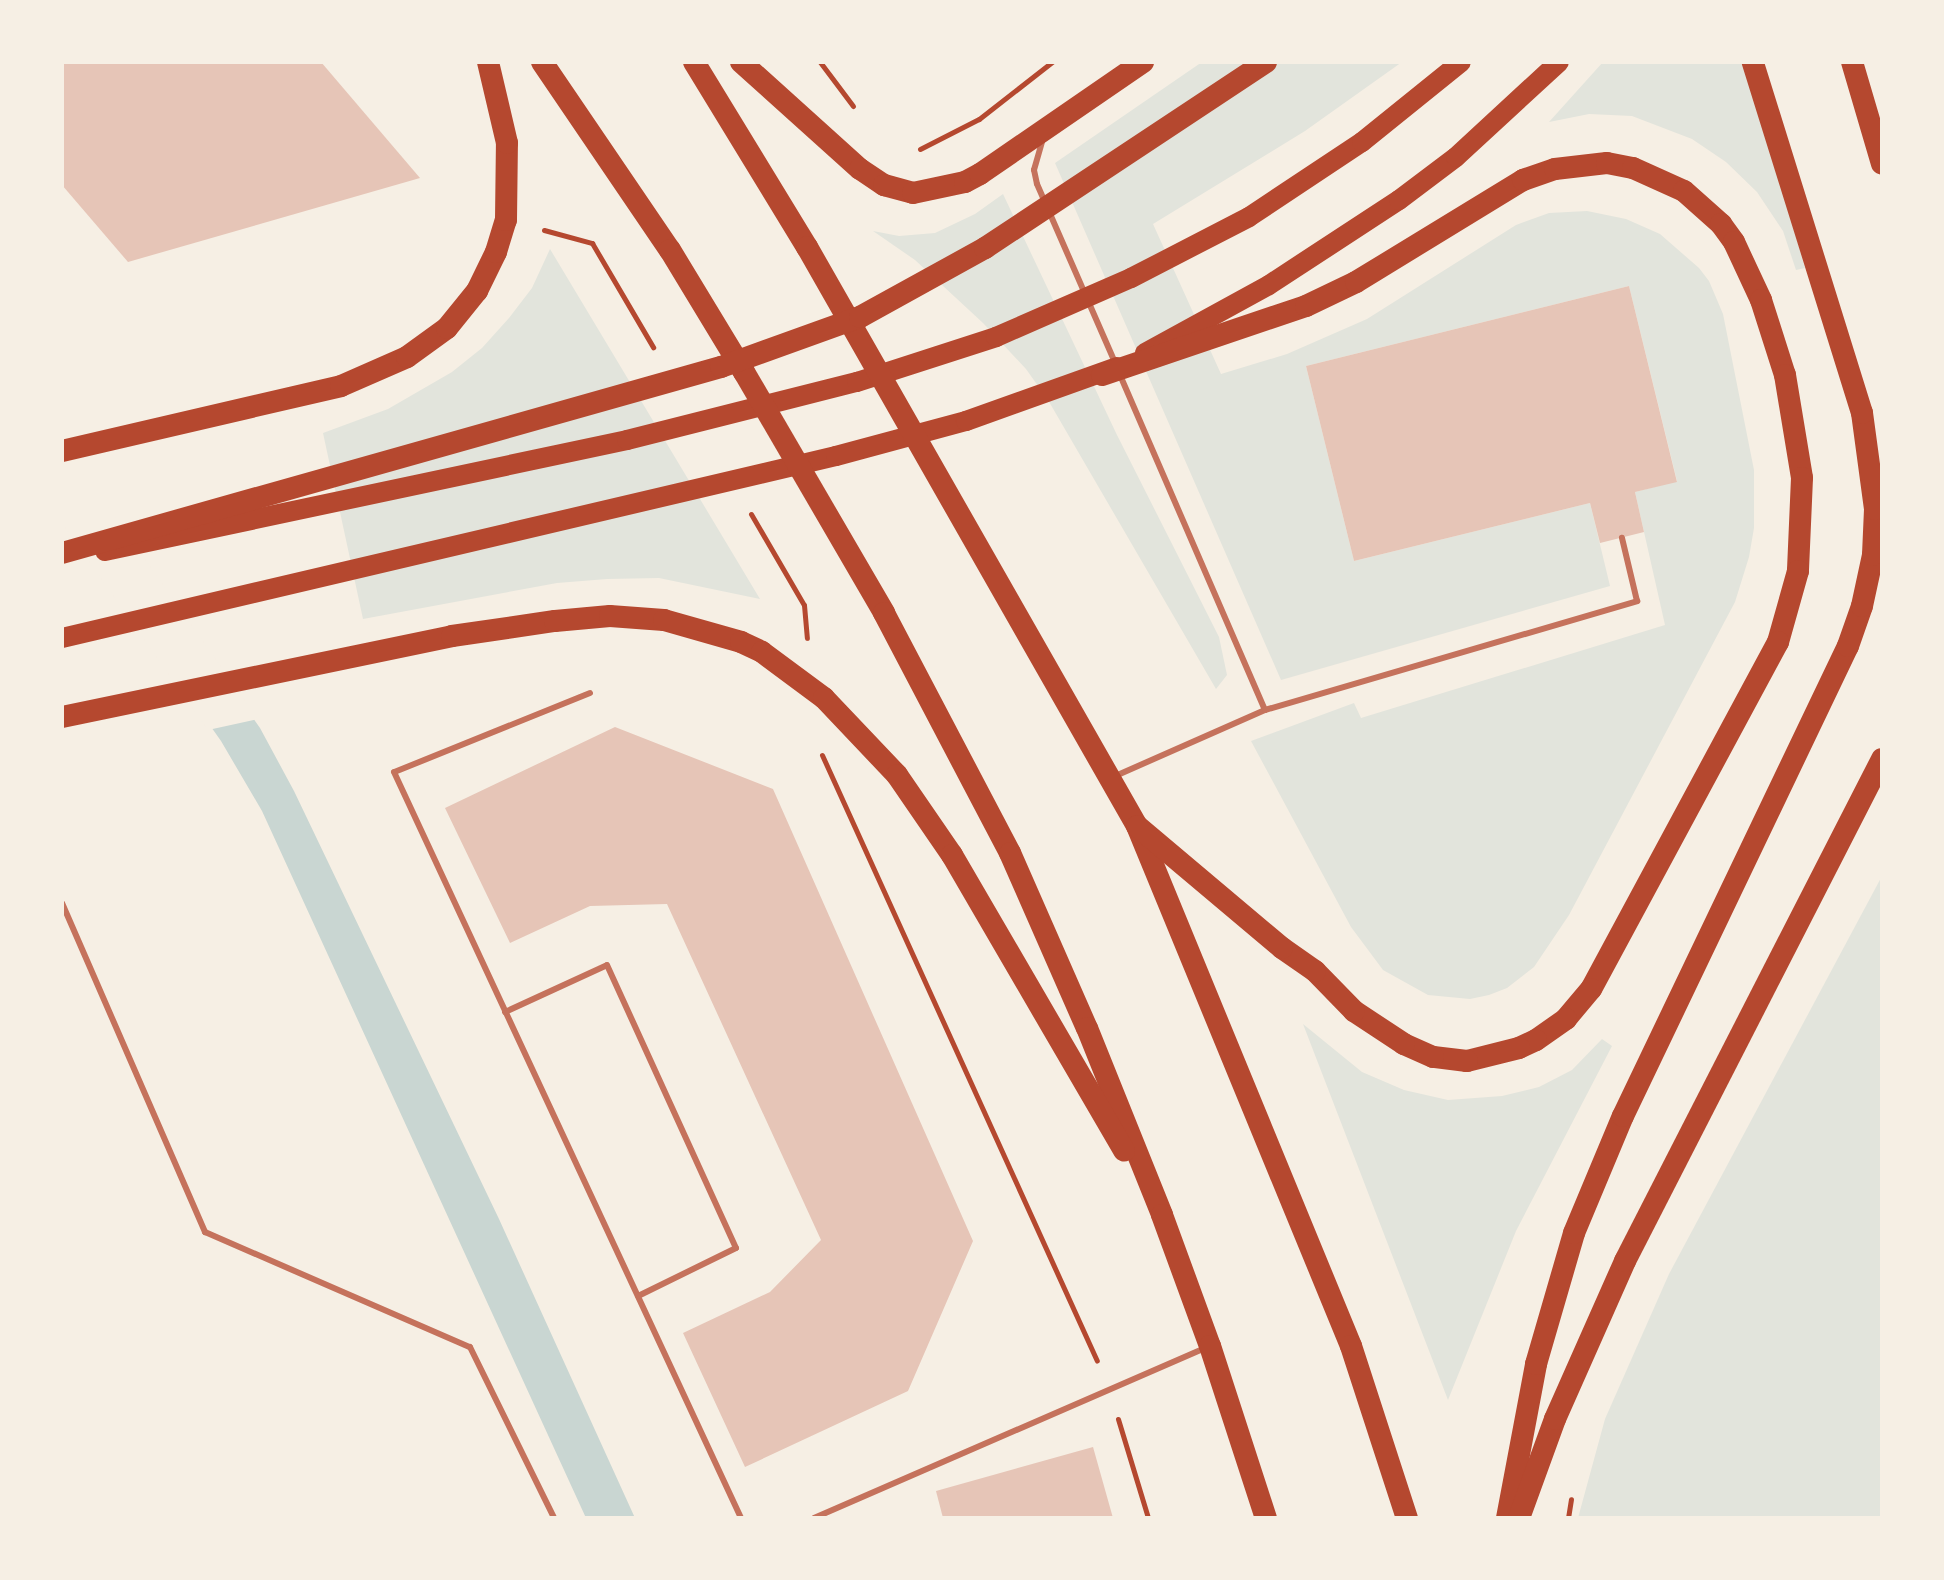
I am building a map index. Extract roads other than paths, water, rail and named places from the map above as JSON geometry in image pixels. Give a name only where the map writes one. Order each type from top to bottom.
[{"type":"highway","points":[[62,451],[315,393],[376,373],[407,357],[447,328],[477,291],[496,252],[506,220],[507,143],[488,62]]},
{"type":"highway","points":[[542,62],[670,250],[884,613],[1010,853],[1087,1028],[1162,1215],[1210,1346],[1266,1518]]},
{"type":"highway","points":[[694,62],[807,247],[1137,826],[1351,1346],[1407,1518]]},
{"type":"highway","points":[[741,62],[860,169],[898,190],[913,193],[965,182],[1143,62]]},
{"type":"highway","points":[[62,553],[721,367],[845,323],[985,248],[1266,62]]},
{"type":"highway","points":[[1507,1518],[1536,1364],[1574,1233],[1675,1005],[1813,725],[1848,646],[1862,606],[1873,555],[1875,509],[1862,413],[1753,62]]},
{"type":"highway","points":[[1852,62],[1882,164]]},
{"type":"highway","points":[[1102,375],[1306,306],[1356,282],[1523,180],[1581,165],[1607,163],[1633,168],[1684,191],[1721,224],[1745,260],[1770,325],[1790,401],[1802,478],[1798,571],[1778,642],[1603,969],[1578,1007],[1536,1040],[1480,1060],[1433,1057],[1404,1044],[1365,1020],[1315,971],[1282,948],[1137,826]]},
{"type":"highway","points":[[62,717],[370,653],[529,624],[637,618],[691,626],[741,642],[762,652],[813,689],[875,749],[935,828],[1162,1215]]},
{"type":"highway","points":[[1519,1518],[1555,1419],[1625,1261],[1882,759]]},
{"type":"main road","points":[[62,560],[627,440],[857,382],[996,337],[1131,278],[1249,217],[1362,142],[1461,62]]},
{"type":"main road","points":[[62,638],[836,456],[966,421],[1102,375],[1194,328],[1339,241],[1456,157],[1559,62]]},
{"type":"lane","points":[[1048,127],[1037,155],[1037,184],[1265,710]]},
{"type":"lane","points":[[1110,778],[1265,710],[1637,601],[1622,538]]},
{"type":"lane","points":[[590,693],[394,772],[741,1518]]},
{"type":"lane","points":[[62,903],[205,1232],[470,1347],[554,1518]]},
{"type":"lane","points":[[505,1012],[607,965],[736,1248],[638,1296]]},
{"type":"lane","points":[[814,1518],[1210,1346]]}]
